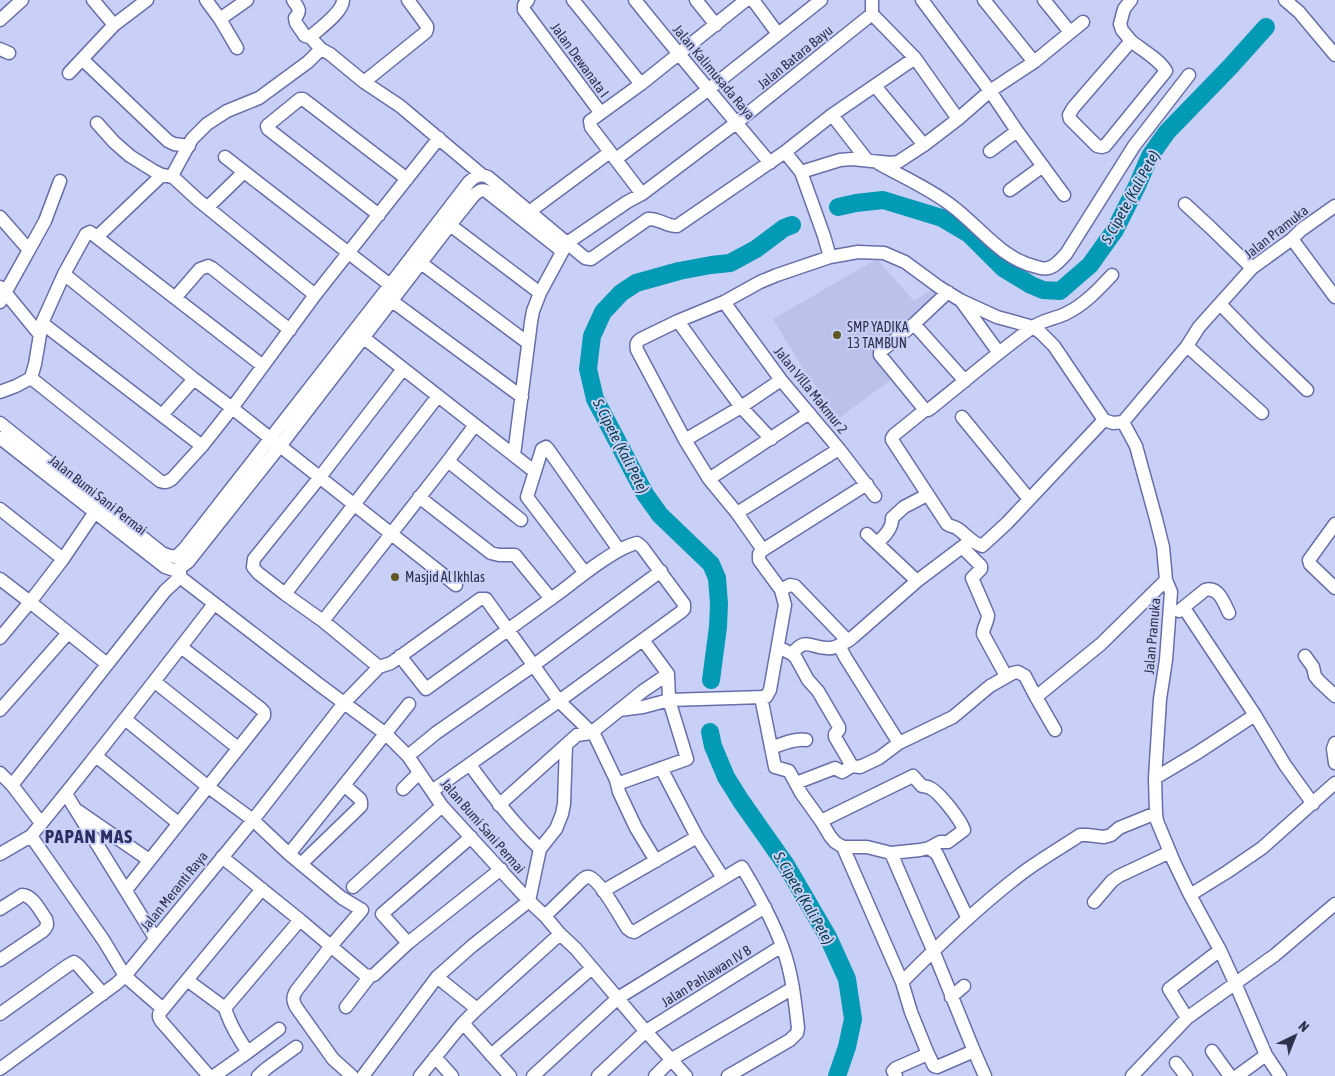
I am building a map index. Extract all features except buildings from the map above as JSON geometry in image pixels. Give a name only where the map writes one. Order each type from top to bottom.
[{"type":"street","points":[[0,20],[22,0]]},
{"type":"street","points":[[93,0],[114,25]]},
{"type":"street","points":[[69,73],[114,25],[147,0]]},
{"type":"street","points":[[206,0],[237,48]]},
{"type":"street","points":[[220,19],[247,0]]},
{"type":"street","points":[[293,0],[300,10],[300,13],[295,18],[296,22],[305,36],[310,37],[321,49],[330,54],[364,82],[400,106],[482,175],[488,177],[529,212],[564,247]]},
{"type":"street","points":[[310,37],[338,11],[343,4],[343,0]]},
{"type":"street","points":[[364,82],[423,36],[427,29],[427,26],[408,0]]},
{"type":"street","name":"Jalan Dewanata I","points":[[528,0],[524,5],[524,10],[600,112]]},
{"type":"street","points":[[573,0],[641,84]]},
{"type":"street","name":"Jalan Kalimusada Raya","points":[[635,0],[678,55],[709,89],[770,163]]},
{"type":"street","points":[[696,0],[716,25]]},
{"type":"street","points":[[642,194],[591,127],[592,119],[641,84],[746,0]]},
{"type":"street","points":[[753,0],[778,34]]},
{"type":"street","points":[[529,212],[709,89],[821,0]]},
{"type":"street","points":[[872,0],[872,14],[914,58],[958,119]]},
{"type":"street","points":[[922,0],[1064,195]]},
{"type":"street","points":[[984,0],[1034,62]]},
{"type":"street","points":[[1044,0],[1070,32]]},
{"type":"street","points":[[1131,0],[1124,9],[1120,24],[1122,30],[1131,41],[1165,68],[1166,71],[1105,146],[1098,146],[1070,119],[1069,115],[1072,108],[1131,41]]},
{"type":"street","points":[[1285,0],[1299,12],[1335,55]]},
{"type":"street","name":"Jalan Batara Bayu","points":[[564,247],[627,202],[642,194],[736,123],[872,14]]},
{"type":"street","points":[[801,172],[840,160],[898,162],[958,119],[990,91],[1034,62],[1083,22]]},
{"type":"street","points":[[97,237],[174,172],[192,139],[207,124],[227,111],[259,98],[302,66],[321,49]]},
{"type":"street","points":[[12,785],[165,591],[179,567],[185,548],[364,338],[474,194],[482,190],[486,191],[564,247],[585,258],[591,259],[648,218],[653,218],[672,227],[677,226],[770,163],[832,115],[914,58]]},
{"type":"street","points":[[82,59],[168,141],[174,144],[189,146]]},
{"type":"street","points":[[832,115],[873,161],[953,206],[1012,257],[1030,266],[1049,268],[1066,254],[1134,146],[1189,75]]},
{"type":"street","points":[[875,86],[924,145]]},
{"type":"street","points":[[379,215],[268,129],[267,126],[303,98],[407,179]]},
{"type":"street","points":[[97,123],[130,156],[168,176],[315,295]]},
{"type":"street","points":[[990,151],[1017,131]]},
{"type":"street","points":[[31,378],[164,483],[172,479],[202,446],[232,408],[315,295],[439,138]]},
{"type":"street","points":[[785,152],[801,172],[830,257]]},
{"type":"street","points":[[225,157],[390,286]]},
{"type":"street","points":[[1010,190],[1043,166]]},
{"type":"street","points":[[208,207],[244,172]]},
{"type":"street","points":[[276,442],[469,182],[475,177],[482,175]]},
{"type":"street","points":[[60,181],[45,221],[2,294],[41,329],[162,415],[202,446]]},
{"type":"street","points":[[1185,204],[1252,268]]},
{"type":"street","name":"Jalan Pramuka","points":[[1280,1076],[1266,1055],[1220,950],[1190,896],[1157,821],[1155,778],[1160,699],[1166,660],[1171,592],[1166,580],[1163,547],[1136,446],[1123,422],[1187,346],[1199,327],[1252,268],[1335,206]]},
{"type":"street","points":[[0,217],[29,250]]},
{"type":"street","points":[[450,225],[540,293]]},
{"type":"street","points":[[0,392],[31,378],[41,329],[64,274],[86,234],[90,232],[263,366]]},
{"type":"street","points":[[1292,239],[1335,296]]},
{"type":"street","points":[[514,454],[533,311],[540,293],[564,247]]},
{"type":"street","points":[[763,550],[737,513],[709,479],[685,440],[636,345],[641,339],[724,302],[777,275],[830,257],[858,252],[884,253],[904,262],[960,300],[997,317],[1033,327],[1054,346],[1104,420],[1113,424],[1123,422]]},
{"type":"street","points":[[421,263],[528,343]]},
{"type":"street","points":[[175,298],[200,269],[208,266],[290,330]]},
{"type":"street","points":[[64,274],[456,585]]},
{"type":"street","points":[[1006,676],[983,634],[988,615],[972,578],[981,566],[957,527],[951,527],[947,524],[892,438],[925,410],[928,410],[1033,327],[1074,309],[1097,291],[1112,275]]},
{"type":"street","points":[[925,410],[880,356],[880,352],[948,292]]},
{"type":"street","points":[[960,300],[999,353]]},
{"type":"street","points":[[392,301],[522,397]]},
{"type":"street","name":"Jalan Villa Makmur 2","points":[[724,302],[781,380],[840,449],[875,496]]},
{"type":"street","points":[[1220,304],[1307,390]]},
{"type":"street","points":[[678,321],[740,407],[771,439]]},
{"type":"street","points":[[914,324],[964,381]]},
{"type":"street","points":[[364,338],[530,468]]},
{"type":"street","points":[[1187,346],[1262,413]]},
{"type":"street","points":[[379,668],[323,621],[285,594],[253,567],[254,559],[404,369]]},
{"type":"street","points":[[162,415],[194,379]]},
{"type":"street","points":[[685,440],[781,380]]},
{"type":"street","points":[[285,594],[438,396]]},
{"type":"street","points":[[709,479],[809,413]]},
{"type":"street","points":[[962,417],[1030,499]]},
{"type":"street","points":[[792,654],[804,644],[830,648],[854,637],[917,581],[966,544],[974,541],[980,546],[986,544],[1104,420]]},
{"type":"street","points":[[0,423],[98,508],[30,602],[0,638]]},
{"type":"street","points":[[323,621],[475,425]]},
{"type":"street","name":"Jalan Bumi Sani Permai","points":[[0,438],[162,553],[170,556],[214,604],[386,734],[408,756],[442,806],[576,949],[686,1076]]},
{"type":"street","points":[[585,573],[528,497],[542,448],[548,448],[619,550]]},
{"type":"street","points":[[737,513],[840,449]]},
{"type":"street","points":[[448,461],[521,520]]},
{"type":"street","points":[[619,710],[643,707],[669,700],[766,697],[770,690],[785,605],[781,590],[759,560],[759,554],[867,484]]},
{"type":"street","points":[[877,544],[885,536],[892,523],[892,518],[904,508],[927,495]]},
{"type":"street","points":[[419,497],[491,553],[499,556],[516,555],[551,598]]},
{"type":"street","points":[[0,509],[63,558]]},
{"type":"street","points":[[1335,524],[1309,560],[1310,564],[1335,588]]},
{"type":"street","points":[[867,534],[917,581]]},
{"type":"street","points":[[400,656],[426,689],[585,573],[619,550],[634,543],[640,544],[684,604],[684,609],[643,640],[432,791]]},
{"type":"street","points":[[408,756],[436,733],[534,665],[660,571]]},
{"type":"street","points":[[0,579],[106,664]]},
{"type":"street","points":[[1036,697],[1101,644],[1166,580]]},
{"type":"street","points":[[781,590],[790,585],[795,586],[843,643],[845,658],[899,743]]},
{"type":"street","points":[[1168,618],[1184,608],[1205,590],[1210,589],[1219,594],[1229,613]]},
{"type":"street","name":"Jalan Meranti Raya","points":[[0,1068],[125,976],[253,820],[344,703],[379,668],[391,663],[480,599],[484,598],[488,601],[508,630]]},
{"type":"street","points":[[0,854],[30,836],[66,794],[214,604]]},
{"type":"street","points":[[1184,608],[1255,715],[1285,765],[1313,804]]},
{"type":"street","points":[[508,630],[559,701],[595,736],[632,819],[656,862]]},
{"type":"street","points":[[0,710],[68,633]]},
{"type":"street","points":[[617,784],[687,758],[669,700],[668,674],[643,640]]},
{"type":"street","points":[[126,890],[264,716],[264,712],[260,708],[181,647]]},
{"type":"street","points":[[778,647],[796,658],[808,680],[818,691],[839,728],[835,737],[852,766]]},
{"type":"street","points":[[1305,656],[1313,667],[1319,681],[1335,696]]},
{"type":"street","points":[[796,783],[831,769],[836,768],[842,772],[852,766],[860,767],[879,758],[899,743],[953,717],[990,686],[1013,673],[1018,672],[1025,676],[1055,730]]},
{"type":"street","points":[[499,805],[577,735],[591,733],[668,674]]},
{"type":"street","points":[[155,682],[238,748]]},
{"type":"street","points":[[761,698],[775,767],[788,771],[830,836],[842,847],[902,982],[911,1012],[934,1066],[937,1067],[974,1051]]},
{"type":"street","points":[[289,854],[409,704]]},
{"type":"street","points":[[1155,778],[1255,715]]},
{"type":"street","points":[[125,719],[207,786],[253,820],[289,854],[342,898],[362,910],[296,991],[293,1001],[296,1008],[333,1059],[352,1076]]},
{"type":"street","points":[[771,748],[794,740],[806,740]]},
{"type":"street","points":[[1335,743],[1333,749],[1335,763]]},
{"type":"street","points":[[363,1076],[437,977],[472,946],[529,901],[540,849],[556,829],[562,814],[566,745]]},
{"type":"street","points":[[96,756],[178,823]]},
{"type":"street","points":[[470,765],[499,805],[540,849]]},
{"type":"street","points":[[661,768],[697,836],[723,878]]},
{"type":"street","points":[[0,772],[41,823]]},
{"type":"street","points":[[403,788],[419,774]]},
{"type":"street","points":[[821,821],[913,776],[922,786],[930,788],[940,797],[964,828],[963,831],[948,842],[940,842],[929,848],[891,853],[867,847],[842,847]]},
{"type":"street","points":[[1190,896],[1262,848],[1335,783]]},
{"type":"street","points":[[301,864],[361,806],[360,799],[344,785]]},
{"type":"street","points":[[66,794],[155,938]]},
{"type":"street","points":[[352,887],[442,806]]},
{"type":"street","points":[[76,810],[149,860]]},
{"type":"street","points":[[902,982],[933,950],[1027,870],[1080,835],[1104,837],[1111,835],[1119,828],[1156,813]]},
{"type":"street","points":[[30,836],[104,941],[125,976],[163,1008]]},
{"type":"street","points":[[604,891],[656,862],[697,836]]},
{"type":"street","points":[[408,943],[382,914],[471,837]]},
{"type":"street","points":[[929,848],[937,854],[968,919]]},
{"type":"street","points":[[1094,902],[1112,881],[1119,876],[1170,852]]},
{"type":"street","points":[[891,853],[986,1076]]},
{"type":"street","points":[[222,857],[365,975],[370,976]]},
{"type":"street","points":[[545,916],[586,877],[590,877],[604,891],[628,928],[634,932],[742,867],[765,906],[782,946],[793,988],[798,1028],[797,1033],[790,1040],[728,1076]]},
{"type":"street","points":[[346,1007],[370,976],[374,975],[408,943],[501,869]]},
{"type":"street","points":[[262,890],[163,1008],[159,1017],[211,1076],[214,1076],[279,1029]]},
{"type":"street","points":[[0,909],[22,895],[26,895],[30,897],[48,924],[43,931],[0,960]]},
{"type":"street","points":[[1138,1074],[1187,1018],[1275,955],[1335,904]]},
{"type":"street","points":[[533,1076],[618,998],[765,906]]},
{"type":"street","points":[[225,1008],[300,920]]},
{"type":"street","points":[[420,1076],[477,1008],[560,934]]},
{"type":"street","name":"Jalan Pahlawan IV B","points":[[598,1076],[646,1031],[782,946]]},
{"type":"street","points":[[1187,1018],[1169,989],[1220,950]]},
{"type":"street","points":[[0,1014],[74,962],[103,994]]},
{"type":"street","points":[[491,1055],[592,968]]},
{"type":"street","points":[[437,977],[477,1008]]},
{"type":"street","points":[[187,980],[225,1008],[235,1033],[248,1052]]},
{"type":"street","points":[[951,997],[964,986]]},
{"type":"street","points":[[655,1076],[672,1060],[793,988]]},
{"type":"street","points":[[463,1023],[510,1076]]},
{"type":"street","points":[[258,1076],[296,1046]]},
{"type":"street","points":[[1212,1051],[1230,1076]]},
{"type":"street","points":[[896,1076],[893,1071],[896,1068],[928,1054]]},
{"type":"street","points":[[1237,1076],[1266,1055]]},
{"type":"street","points":[[435,1057],[452,1076]]},
{"type":"street","points":[[1176,1063],[1186,1076]]},
{"type":"shaded area","name":"SMP YADIKA 13 TAMBUN","points":[[877,259],[914,301],[932,289],[940,293],[873,351],[891,380],[839,418],[802,367],[773,319]]},
{"type":"waterway","name":"S. Cipete (Kali Pete)","points":[[838,207],[883,200],[942,218],[969,234],[1003,268],[1043,290],[1060,291],[1090,265],[1115,230],[1150,156],[1167,132],[1266,27]]},
{"type":"waterway","name":"S. Cipete (Kali Pete)","points":[[711,680],[718,627],[717,578],[711,564],[660,515],[645,494],[595,399],[588,369],[592,336],[603,312],[621,293],[636,283],[679,271],[730,263],[756,249],[784,228],[792,225]]},
{"type":"waterway","name":"S. Cipete (Kali Pete)","points":[[710,732],[713,746],[726,777],[786,865],[828,937],[847,979],[853,1019],[847,1047],[837,1076]]},
{"type":"place","name":"SMP YADIKA 13 TAMBUN","points":[[837,335]]},
{"type":"place","name":"Masjid Al Ikhlas","points":[[395,577]]},
{"type":"district","name":"PAPAN MAS","points":[[89,836]]}]
